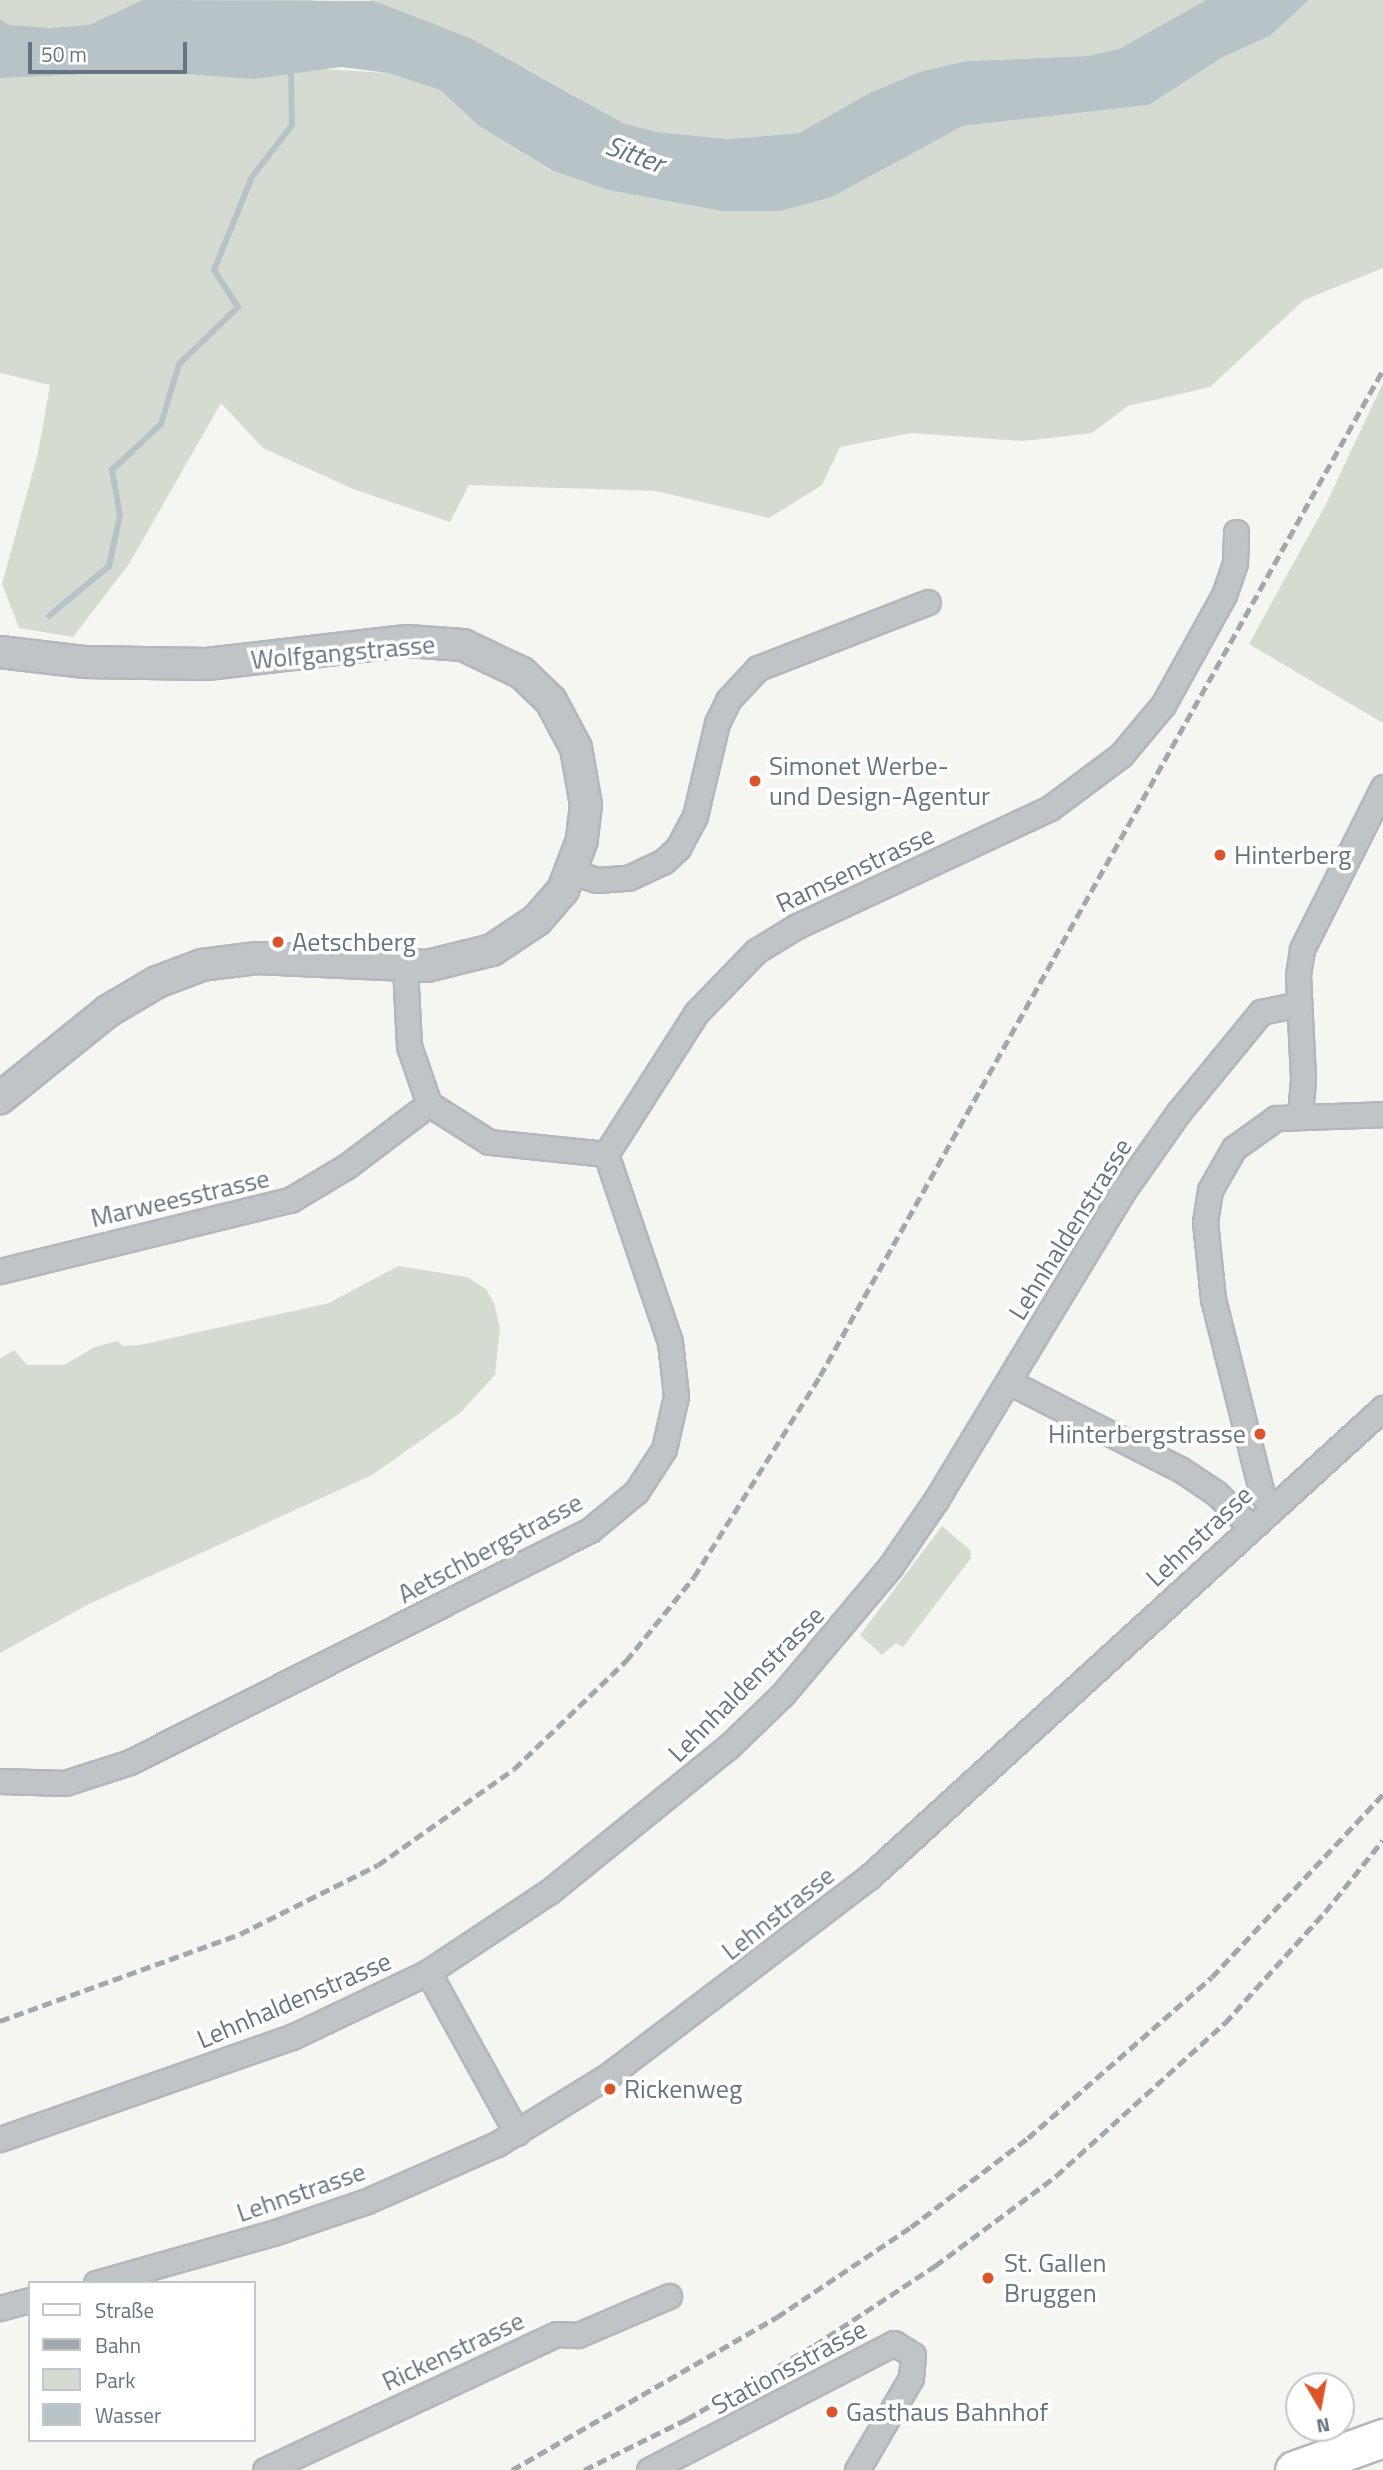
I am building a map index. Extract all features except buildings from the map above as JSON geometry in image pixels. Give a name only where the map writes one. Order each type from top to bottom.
[{"type":"main road","points":[[1294,2470],[1383,2438]]},
{"type":"street","name":"Ramsenstrasse","points":[[606,1154],[696,1013],[756,951],[797,926],[1050,808],[1121,755],[1163,705],[1224,595],[1235,563],[1236,532]]},
{"type":"street","points":[[572,873],[597,880],[628,878],[663,862],[678,848],[695,816],[717,723],[728,700],[758,668],[928,602]]},
{"type":"street","name":"Wolfgangstrasse","points":[[0,652],[140,664],[252,660],[407,641],[445,641],[481,651],[539,688],[561,716],[576,748],[586,805],[572,873],[552,905],[508,941],[452,963],[405,967],[257,958],[183,971],[108,1011],[0,1098]]},
{"type":"street","points":[[1300,1114],[1299,1004],[1302,949],[1383,787]]},
{"type":"street","points":[[405,967],[412,1059],[429,1104],[489,1142],[606,1154]]},
{"type":"street","name":"Lehnhaldenstrasse","points":[[0,2139],[292,2037],[428,1972],[505,1923],[681,1788],[783,1694],[890,1567],[1009,1382],[1121,1194],[1178,1113],[1261,1012],[1299,1004]]},
{"type":"street","name":"Marweesstrasse","points":[[0,1270],[290,1200],[347,1166],[429,1104]]},
{"type":"street","points":[[1273,1506],[1262,1494],[1222,1339],[1207,1265],[1205,1222],[1215,1177],[1234,1147],[1260,1126],[1300,1114],[1383,1114]]},
{"type":"street","name":"Aetschbergstrasse","points":[[0,1781],[65,1783],[131,1762],[564,1545],[616,1511],[636,1492],[664,1449],[676,1396],[675,1373],[666,1325],[606,1154]]},
{"type":"street","points":[[1009,1382],[1180,1469],[1216,1493],[1251,1527]]},
{"type":"street","name":"Lehnstrasse","points":[[103,2281],[346,2208],[517,2133],[631,2061],[869,1877],[1383,1408]]},
{"type":"street","points":[[428,1972],[517,2133]]},
{"type":"street","name":"Rickenstrasse","points":[[265,2470],[557,2333],[578,2334],[669,2296]]},
{"type":"street","points":[[0,2308],[28,2301]]},
{"type":"street","name":"Stationsstrasse","points":[[649,2470],[894,2343],[913,2355],[911,2378],[857,2470]]},
{"type":"green space","points":[[0,0],[314,0],[305,68],[388,73],[440,90],[479,126],[552,171],[608,190],[721,211],[781,211],[832,197],[963,126],[1149,105],[1223,57],[1270,36],[1309,0],[1383,0],[1383,268],[1304,300],[1210,387],[1128,406],[1092,433],[1023,441],[911,433],[840,447],[822,485],[769,518],[656,491],[469,485],[450,522],[353,489],[263,448],[221,403],[129,564],[73,637],[19,628],[2,584],[38,453],[50,385],[0,373]]},
{"type":"green space","points":[[369,0],[1206,0],[1119,49],[1088,56],[967,61],[922,71],[869,93],[799,133],[729,139],[657,132],[623,123],[527,69]]},
{"type":"green space","points":[[1383,383],[1383,723],[1249,644],[1325,506]]},
{"type":"green space","points":[[398,1266],[467,1277],[486,1289],[494,1303],[500,1328],[495,1375],[460,1413],[372,1475],[89,1604],[0,1653],[0,1359],[14,1350],[27,1365],[64,1365],[95,1347],[117,1341],[123,1346],[140,1345],[329,1303]]},
{"type":"green space","points":[[942,1526],[970,1550],[971,1558],[903,1647],[896,1643],[882,1655],[860,1635]]},
{"type":"water","name":"Sitter","points":[[143,0],[374,1],[470,38],[623,123],[657,132],[729,139],[799,133],[869,93],[922,71],[967,61],[1088,56],[1119,49],[1206,0],[1309,0],[1270,36],[1223,57],[1149,105],[963,126],[832,197],[781,211],[721,211],[608,190],[553,171],[479,126],[440,90],[388,73],[341,67],[254,79],[146,71],[0,78],[0,19],[9,25],[49,28],[89,25]]},
{"type":"waterway","points":[[49,616],[109,566],[120,515],[112,470],[161,424],[179,364],[238,307],[214,270],[252,177],[292,125],[291,68]]},
{"type":"railway","points":[[0,2021],[240,1934],[378,1865],[514,1769],[626,1661],[694,1577],[820,1376],[1383,370]]},
{"type":"railway","points":[[512,2470],[777,2317],[911,2227],[1028,2138],[1212,1977],[1383,1794]]},
{"type":"railway","points":[[584,2470],[687,2419],[815,2345],[935,2266],[1056,2176],[1225,2023],[1325,1912],[1383,1840]]},
{"type":"place","name":"Simonet Werbe- und Design-Agentur","points":[[755,781]]},
{"type":"place","name":"Hinterberg","points":[[1220,855]]},
{"type":"place","name":"Aetschberg","points":[[278,942]]},
{"type":"place","name":"Hinterbergstrasse","points":[[1260,1434]]},
{"type":"place","name":"Rickenweg","points":[[610,2089]]},
{"type":"place","name":"St. Gallen Bruggen","points":[[988,2278]]},
{"type":"place","name":"Gasthaus Bahnhof","points":[[832,2412]]}]
